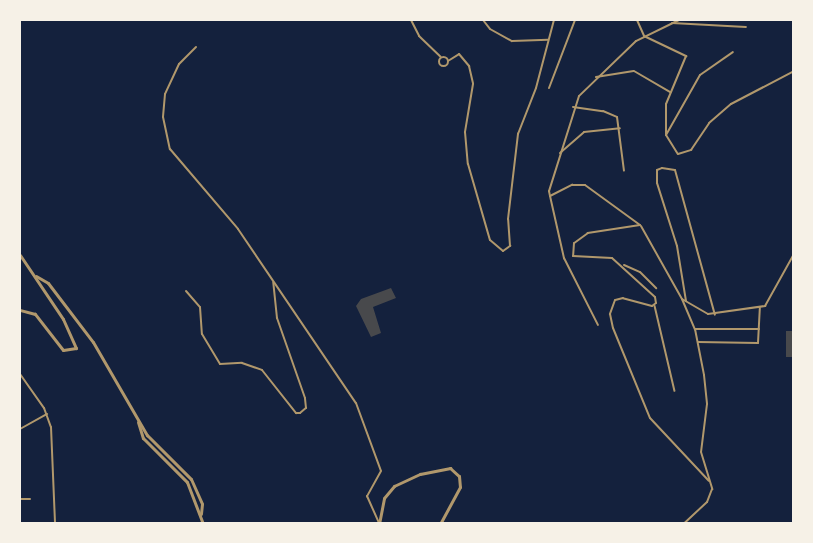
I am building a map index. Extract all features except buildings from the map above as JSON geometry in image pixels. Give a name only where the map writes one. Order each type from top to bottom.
[{"type":"street","points":[[411,20],[419,36],[448,61]]},
{"type":"street","points":[[483,20],[490,29],[512,41],[548,40]]},
{"type":"street","points":[[441,57],[440,64],[459,54],[470,66],[473,84],[465,132],[469,171],[490,240],[503,251],[510,246],[508,219],[518,134],[539,78],[554,20]]},
{"type":"street","points":[[549,88],[575,20]]},
{"type":"street","points":[[637,20],[644,36],[685,54],[670,92],[666,135],[675,153],[687,152],[724,109],[755,88],[794,71]]},
{"type":"street","points":[[598,325],[564,258],[549,196],[549,181],[573,107],[596,77],[644,36],[679,20]]},
{"type":"street","points":[[672,23],[746,27]]},
{"type":"street","points":[[196,48],[179,64],[165,94],[163,117],[170,149],[238,229],[343,380],[368,429],[381,471],[367,496],[379,523]]},
{"type":"street","points":[[666,135],[700,75],[733,52]]},
{"type":"street","points":[[596,77],[634,71],[670,92]]},
{"type":"street","points":[[573,107],[610,113],[617,117],[624,171]]},
{"type":"street","points":[[558,155],[584,132],[620,128]]},
{"type":"street","points":[[686,301],[677,246],[657,183],[656,173],[662,168],[675,170],[715,315]]},
{"type":"street","points":[[549,196],[572,185],[585,185],[628,213],[640,226],[682,298],[698,342],[707,405],[701,452],[709,481],[709,499],[683,524]]},
{"type":"street","points":[[640,226],[588,232],[574,243],[573,256],[608,256],[624,266],[655,297],[655,305],[615,300],[610,314],[613,328],[650,418],[709,481]]},
{"type":"street","points":[[682,298],[704,313],[715,315],[760,308],[770,300],[794,254]]},
{"type":"street","points":[[20,310],[35,314],[63,350],[76,348],[36,276],[21,257]]},
{"type":"street","points":[[624,266],[634,268],[656,288]]},
{"type":"street","points":[[36,276],[48,283],[81,325],[154,443],[191,479],[202,504],[203,524]]},
{"type":"street","points":[[186,291],[200,307],[202,334],[220,364],[242,363],[262,370],[296,412],[300,413],[306,408],[305,398],[275,310],[273,282]]},
{"type":"street","points":[[698,342],[757,344],[760,308]]},
{"type":"street","points":[[20,322],[20,374],[47,414],[54,444],[55,524]]},
{"type":"street","points":[[694,329],[759,328]]},
{"type":"street","points":[[20,429],[47,414]]},
{"type":"street","points":[[379,523],[384,498],[394,486],[420,474],[450,468],[459,476],[460,487],[440,524]]},
{"type":"street","points":[[20,499],[30,499]]},
{"type":"lane","points":[[655,305],[675,391]]}]
